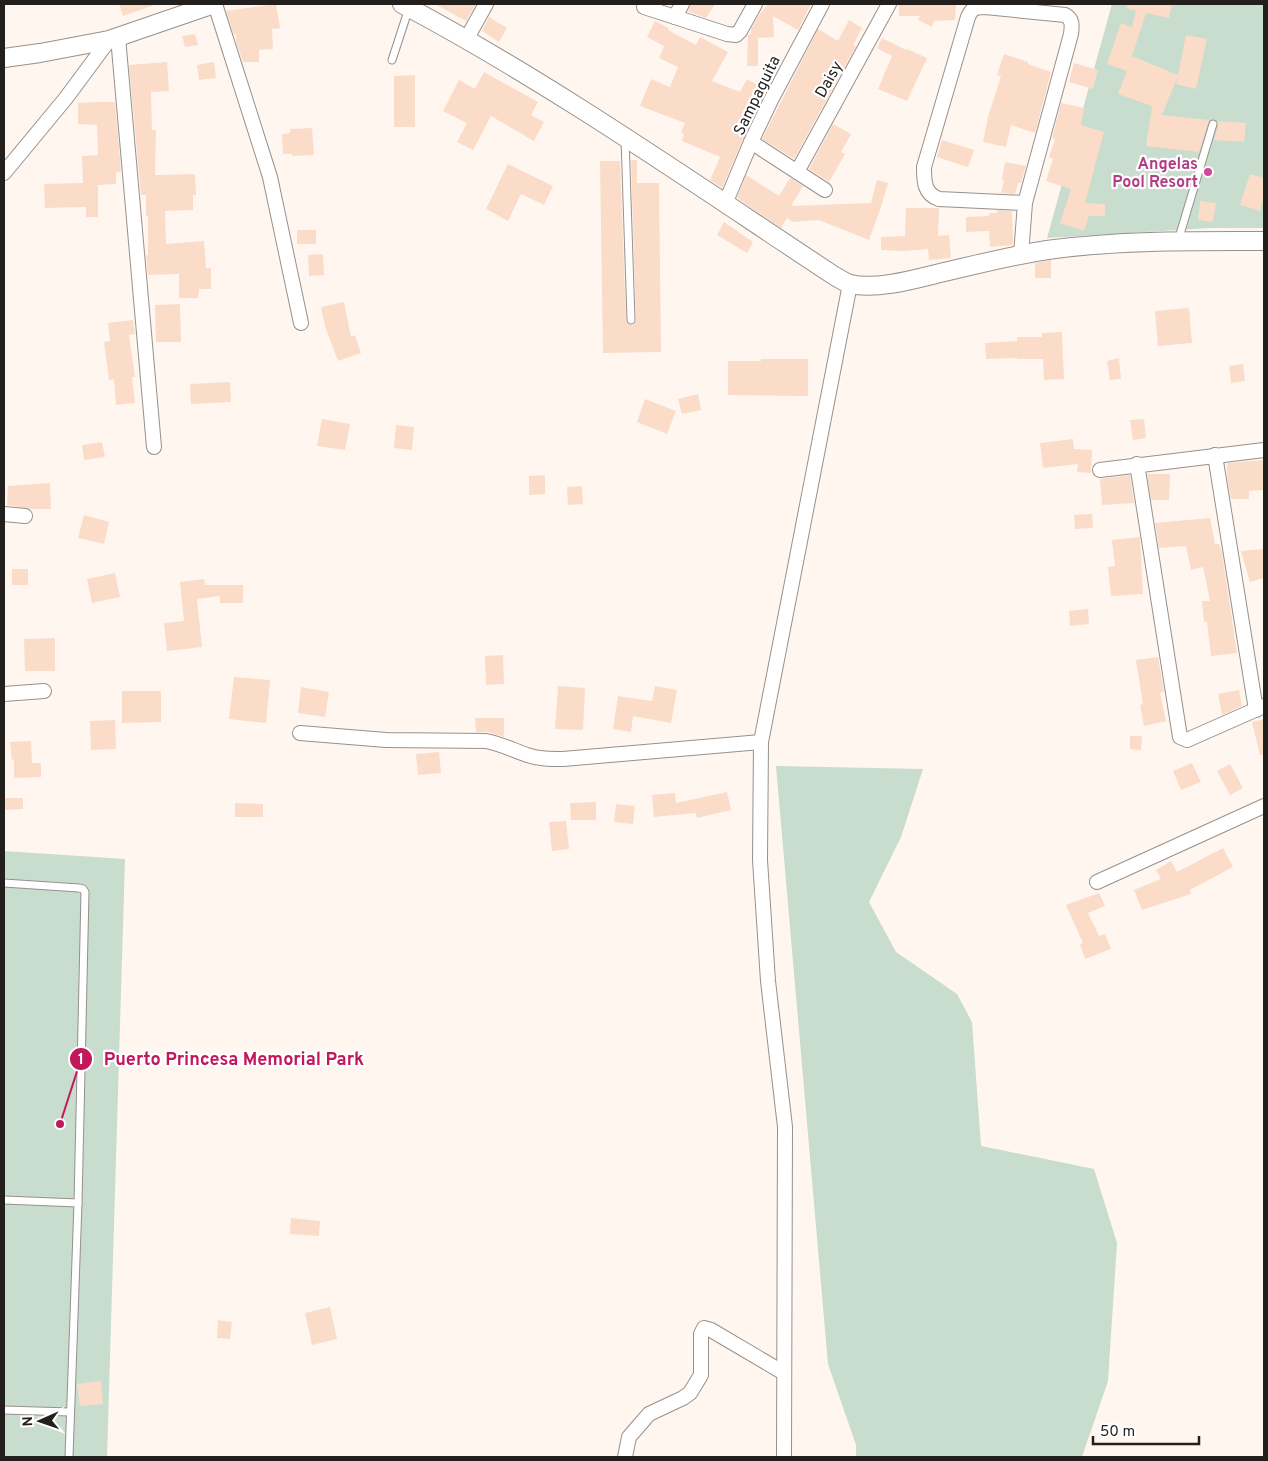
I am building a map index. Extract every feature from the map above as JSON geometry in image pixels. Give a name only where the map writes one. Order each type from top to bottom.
[{"type":"street","points":[[4,58],[40,54],[113,39],[214,4],[270,177],[301,323]]},
{"type":"street","points":[[466,38],[486,4]]},
{"type":"street","points":[[676,16],[682,4]]},
{"type":"street","points":[[644,7],[727,34],[736,35],[755,4]]},
{"type":"street","name":"Sampaguita","points":[[726,204],[751,142],[771,100],[822,4]]},
{"type":"street","name":"Daisy","points":[[798,172],[889,4]]},
{"type":"street","points":[[406,6],[466,38],[726,204],[833,276],[850,284],[874,285],[909,280],[1054,249],[1178,241],[1264,240]]},
{"type":"street","points":[[1021,255],[1025,203],[1071,34],[1071,21],[1065,15],[985,7],[974,8],[971,9],[968,17],[924,167],[925,186],[928,193],[939,199],[1025,203]]},
{"type":"street","points":[[4,173],[113,39]]},
{"type":"street","points":[[113,39],[154,447]]},
{"type":"street","points":[[751,142],[824,190]]},
{"type":"street","points":[[784,1457],[784,1127],[768,981],[760,860],[761,742],[850,284]]},
{"type":"street","points":[[1100,470],[1264,450]]},
{"type":"street","points":[[1137,464],[1180,737],[1187,740],[1260,708],[1215,455]]},
{"type":"street","points":[[4,514],[25,516]]},
{"type":"street","points":[[4,694],[44,691]]},
{"type":"street","points":[[300,733],[386,740],[486,741],[500,743],[526,755],[542,759],[563,759],[761,742]]},
{"type":"street","points":[[1097,882],[1264,806]]},
{"type":"street","points":[[624,1457],[629,1437],[649,1414],[690,1393],[701,1376],[702,1334],[704,1328],[711,1330],[784,1373]]},
{"type":"lane","points":[[392,60],[406,6]]},
{"type":"lane","points":[[1178,241],[1213,124]]},
{"type":"lane","points":[[624,138],[631,320]]},
{"type":"lane","points":[[4,882],[79,888],[85,892],[78,1203],[68,1457]]},
{"type":"lane","points":[[4,1200],[78,1203]]},
{"type":"lane","points":[[4,1410],[70,1412]]},
{"type":"green space","points":[[1112,4],[1264,4],[1264,228],[1211,228],[1047,238]]},
{"type":"green space","points":[[776,766],[923,769],[901,837],[869,902],[896,952],[957,994],[972,1022],[981,1146],[1094,1169],[1117,1243],[1108,1381],[1082,1457],[856,1457],[856,1445],[828,1364]]},
{"type":"green space","points":[[4,851],[125,859],[107,1457],[4,1457]]},
{"type":"building","points":[[119,4],[154,4],[154,5],[123,16]]},
{"type":"building","points":[[276,4],[280,28],[272,29],[273,49],[259,50],[259,62],[243,62],[236,42],[236,34],[234,35],[226,11]]},
{"type":"building","points":[[435,4],[476,4],[466,21]]},
{"type":"building","points":[[691,4],[715,4],[706,18],[688,11]]},
{"type":"building","points":[[768,4],[811,4],[798,30],[773,16],[774,37],[758,38],[758,66],[747,66],[748,35],[751,34],[751,29]]},
{"type":"building","points":[[899,4],[956,4],[955,20],[934,21],[932,27],[918,20],[920,16],[899,16]]},
{"type":"building","points":[[1127,4],[1172,4],[1169,18],[1146,13],[1132,56],[1178,75],[1186,35],[1207,39],[1196,89],[1176,84],[1178,76],[1162,115],[1209,120],[1199,152],[1146,146],[1152,106],[1118,94],[1127,71],[1107,64],[1121,23],[1132,27],[1136,11],[1126,8]]},
{"type":"building","points":[[489,17],[507,28],[499,42],[482,31]]},
{"type":"building","points":[[849,20],[862,28],[853,45],[856,46],[794,159],[762,139],[818,29],[838,41]]},
{"type":"building","points":[[655,21],[696,45],[700,37],[728,52],[712,81],[740,92],[747,79],[766,90],[722,188],[710,180],[720,157],[682,141],[684,134],[681,132],[685,123],[640,106],[651,79],[670,87],[678,67],[659,58],[664,46],[647,37]]},
{"type":"building","points":[[195,34],[198,45],[185,47],[182,36]]},
{"type":"building","points":[[882,38],[927,58],[907,101],[878,89],[892,56],[877,48]]},
{"type":"building","points":[[1004,54],[1051,72],[1035,133],[1011,125],[1006,147],[983,142],[988,117],[1001,76],[997,75]]},
{"type":"building","points":[[167,62],[169,91],[151,92],[152,130],[156,130],[155,175],[195,174],[196,195],[193,195],[193,210],[165,211],[166,244],[204,241],[206,268],[211,268],[211,289],[199,289],[198,298],[179,298],[179,274],[148,275],[146,255],[148,255],[148,216],[146,216],[146,195],[141,195],[129,65]]},
{"type":"building","points":[[214,62],[216,78],[199,80],[197,65]]},
{"type":"building","points":[[1074,63],[1098,70],[1093,89],[1069,82]]},
{"type":"building","points":[[484,72],[538,102],[531,115],[544,122],[534,141],[491,116],[473,150],[457,142],[467,123],[443,111],[459,80],[475,89]]},
{"type":"building","points":[[415,75],[415,127],[394,127],[394,76]]},
{"type":"building","points":[[115,102],[121,172],[116,172],[116,184],[98,185],[98,217],[86,217],[86,207],[45,208],[44,184],[83,183],[82,156],[98,155],[97,125],[78,124],[78,103]]},
{"type":"building","points":[[1061,103],[1084,108],[1081,125],[1104,132],[1085,203],[1105,204],[1105,216],[1089,216],[1084,231],[1060,223],[1071,189],[1046,181],[1053,159],[1049,157],[1055,139],[1052,138]]},
{"type":"building","points":[[1217,121],[1246,123],[1244,142],[1214,140],[1218,126]]},
{"type":"building","points":[[833,124],[851,134],[841,152],[845,154],[829,182],[809,169]]},
{"type":"building","points":[[312,128],[314,155],[292,156],[292,154],[283,154],[282,134],[290,133],[290,129]]},
{"type":"building","points":[[942,140],[974,150],[968,167],[937,157]]},
{"type":"building","points":[[631,160],[637,160],[637,183],[659,183],[661,352],[603,353],[600,161],[620,161],[626,320],[631,325],[636,320]]},
{"type":"building","points":[[1005,162],[1026,166],[1021,183],[1018,183],[1015,194],[1001,193]]},
{"type":"building","points":[[508,164],[553,186],[544,205],[521,194],[508,221],[486,209]]},
{"type":"building","points":[[1250,174],[1264,178],[1264,196],[1260,211],[1240,205]]},
{"type":"building","points":[[746,175],[779,196],[790,178],[803,186],[791,206],[871,203],[877,180],[888,183],[869,240],[819,220],[792,222],[787,218],[781,228],[737,198]]},
{"type":"building","points":[[1200,201],[1216,203],[1213,222],[1198,220]]},
{"type":"building","points":[[906,208],[939,208],[938,236],[949,235],[951,258],[929,260],[928,249],[881,250],[881,237],[905,236]]},
{"type":"building","points":[[997,210],[1012,211],[1013,245],[990,247],[989,231],[966,232],[966,217],[989,216],[989,213],[997,213]]},
{"type":"building","points":[[724,222],[753,242],[747,253],[717,235]]},
{"type":"building","points":[[297,230],[316,230],[316,244],[297,244]]},
{"type":"building","points":[[323,254],[324,275],[309,276],[308,255]]},
{"type":"building","points":[[1051,260],[1051,278],[1035,278],[1035,263]]},
{"type":"building","points":[[344,302],[351,337],[355,335],[361,353],[338,361],[325,326],[321,307]]},
{"type":"building","points":[[180,304],[181,342],[156,342],[155,305]]},
{"type":"building","points":[[1189,308],[1192,343],[1158,346],[1155,311]]},
{"type":"building","points":[[133,320],[135,334],[129,335],[135,377],[132,377],[135,403],[116,405],[114,379],[109,380],[104,342],[110,341],[108,323]]},
{"type":"building","points":[[1062,332],[1064,379],[1044,380],[1043,359],[986,359],[985,343],[1017,341],[1017,337],[1042,337],[1042,333]]},
{"type":"building","points":[[1119,358],[1121,379],[1110,380],[1107,361]]},
{"type":"building","points":[[761,359],[808,359],[808,396],[728,395],[728,361],[761,361]]},
{"type":"building","points":[[1243,364],[1245,381],[1231,383],[1229,366]]},
{"type":"building","points":[[230,382],[231,402],[191,404],[190,384]]},
{"type":"building","points":[[698,394],[701,410],[682,414],[678,399]]},
{"type":"building","points":[[645,399],[676,411],[667,434],[637,422]]},
{"type":"building","points":[[322,419],[350,424],[345,450],[317,446]]},
{"type":"building","points":[[1144,419],[1146,438],[1133,440],[1130,420]]},
{"type":"building","points":[[396,425],[414,427],[412,450],[394,448]]},
{"type":"building","points":[[1073,439],[1074,449],[1092,450],[1091,473],[1077,472],[1078,464],[1043,468],[1040,443]]},
{"type":"building","points":[[102,442],[105,457],[84,460],[82,445]]},
{"type":"building","points":[[1263,460],[1264,490],[1249,491],[1249,499],[1231,499],[1227,463]]},
{"type":"building","points":[[1147,474],[1170,474],[1169,500],[1151,500]]},
{"type":"building","points":[[545,475],[545,494],[529,495],[529,476]]},
{"type":"building","points":[[1130,475],[1134,503],[1102,505],[1100,479]]},
{"type":"building","points":[[50,483],[51,509],[30,509],[7,505],[8,486]]},
{"type":"building","points":[[582,486],[583,504],[568,505],[567,487]]},
{"type":"building","points":[[1092,514],[1093,528],[1075,529],[1074,515]]},
{"type":"building","points":[[84,515],[109,522],[104,544],[78,538]]},
{"type":"building","points":[[1210,518],[1215,544],[1219,544],[1222,553],[1237,653],[1211,656],[1207,622],[1204,622],[1202,601],[1210,601],[1203,567],[1191,570],[1186,546],[1159,548],[1155,523]]},
{"type":"building","points":[[1140,537],[1143,594],[1111,596],[1108,567],[1115,566],[1112,540]]},
{"type":"building","points":[[1264,549],[1264,578],[1250,582],[1241,551]]},
{"type":"building","points":[[12,569],[28,569],[28,585],[12,585]]},
{"type":"building","points":[[115,573],[120,597],[92,603],[87,579]]},
{"type":"building","points":[[204,579],[205,585],[243,585],[243,603],[220,603],[220,596],[197,599],[202,647],[167,651],[164,623],[184,621],[180,582]]},
{"type":"building","points":[[1088,609],[1089,624],[1070,626],[1069,611]]},
{"type":"building","points":[[55,638],[55,671],[25,671],[24,639]]},
{"type":"building","points":[[503,655],[504,684],[486,685],[485,656]]},
{"type":"building","points":[[1158,657],[1164,692],[1160,693],[1166,721],[1144,726],[1140,705],[1143,704],[1136,660]]},
{"type":"building","points":[[234,677],[270,680],[266,723],[229,719]]},
{"type":"building","points":[[558,686],[585,688],[583,730],[555,729]]},
{"type":"building","points":[[655,686],[677,690],[671,723],[633,716],[631,732],[613,729],[618,696],[652,701]]},
{"type":"building","points":[[301,687],[329,692],[325,717],[298,713]]},
{"type":"building","points":[[1239,690],[1242,706],[1222,715],[1218,694]]},
{"type":"building","points":[[122,691],[161,691],[161,722],[122,723]]},
{"type":"building","points":[[475,718],[504,718],[504,737],[488,732],[476,732]]},
{"type":"building","points":[[1264,719],[1264,755],[1260,755],[1252,722]]},
{"type":"building","points":[[115,720],[116,749],[91,750],[90,721]]},
{"type":"building","points":[[1130,736],[1142,736],[1141,750],[1130,749]]},
{"type":"building","points":[[31,741],[32,763],[41,763],[41,777],[14,778],[14,759],[12,760],[10,742]]},
{"type":"building","points":[[439,752],[441,773],[418,775],[416,754]]},
{"type":"building","points":[[1192,763],[1201,782],[1181,790],[1173,771]]},
{"type":"building","points":[[1230,764],[1243,788],[1230,795],[1217,771]]},
{"type":"building","points":[[727,792],[731,810],[697,818],[696,813],[654,817],[652,795],[675,793],[676,803]]},
{"type":"building","points":[[4,798],[23,798],[23,809],[5,810]]},
{"type":"building","points":[[596,802],[596,820],[571,820],[570,803]]},
{"type":"building","points":[[235,803],[263,804],[263,817],[235,817]]},
{"type":"building","points":[[616,804],[635,806],[633,824],[614,822]]},
{"type":"building","points":[[566,821],[569,849],[552,851],[549,822]]},
{"type":"building","points":[[1223,848],[1233,867],[1190,890],[1191,894],[1142,910],[1134,890],[1161,879],[1156,870],[1171,861],[1177,872]]},
{"type":"building","points":[[1099,893],[1105,906],[1088,913],[1099,936],[1105,934],[1111,949],[1085,959],[1080,944],[1083,943],[1066,905]]},
{"type":"building","points":[[291,1218],[320,1221],[319,1236],[290,1234]]},
{"type":"building","points":[[330,1307],[337,1339],[312,1345],[305,1313]]},
{"type":"building","points":[[218,1320],[232,1322],[230,1339],[217,1338]]},
{"type":"building","points":[[101,1381],[103,1404],[80,1406],[77,1384]]},
{"type":"place","name":"Angelas Pool Resort","points":[[1208,172]]},
{"type":"place","name":"Puerto Princesa Memorial Park","points":[[60,1124]]}]
